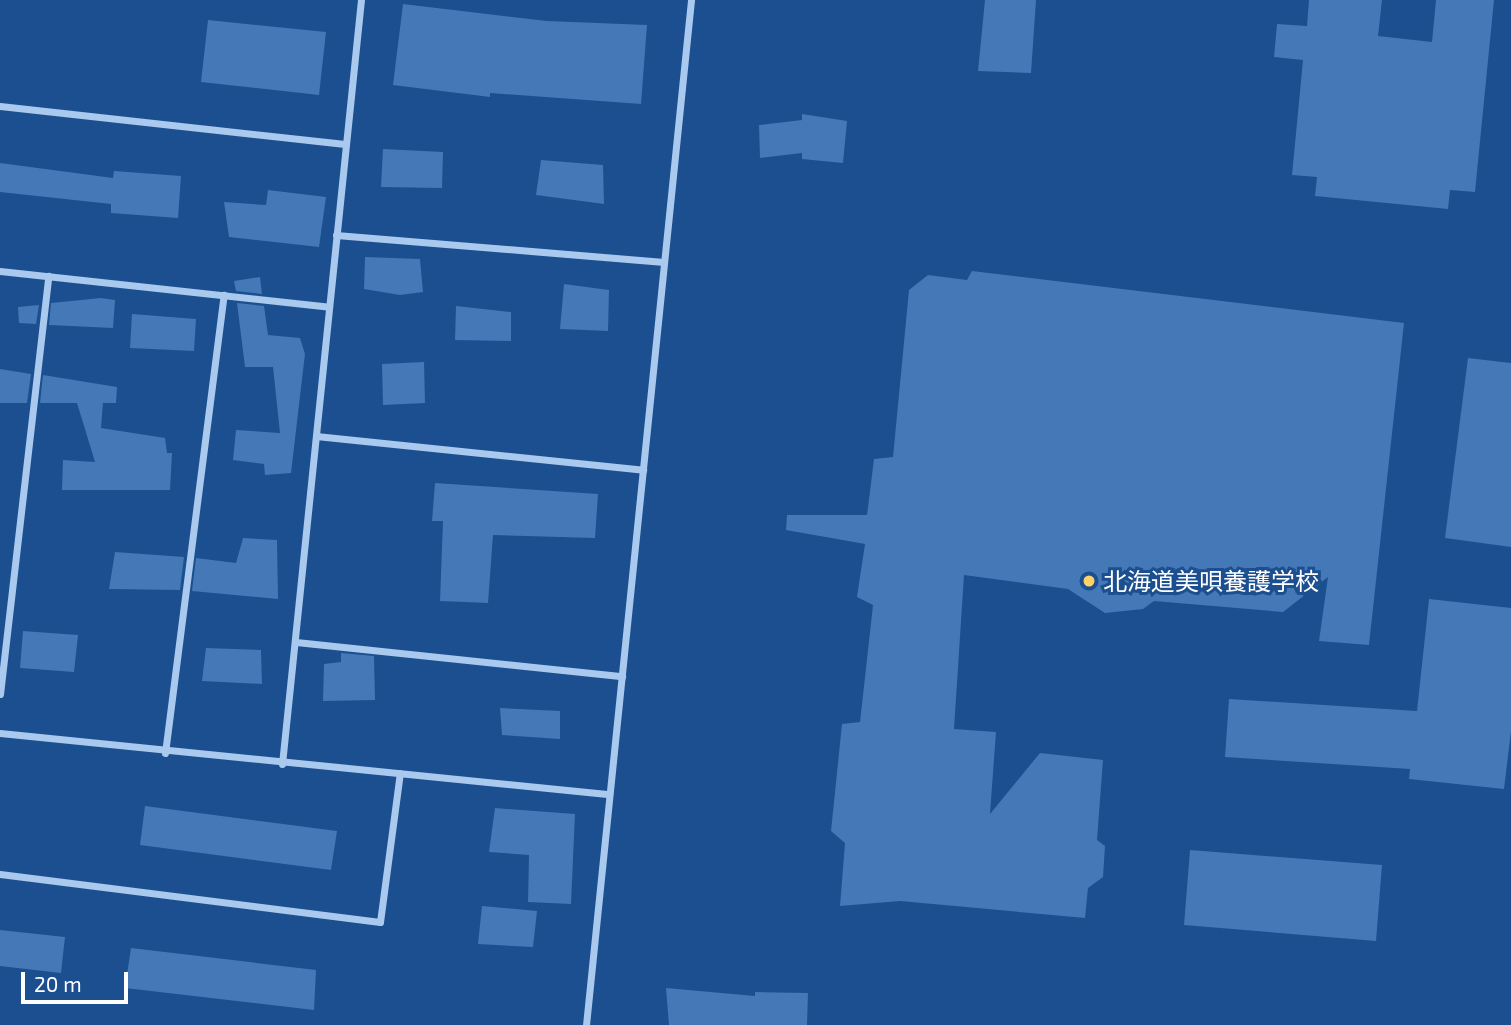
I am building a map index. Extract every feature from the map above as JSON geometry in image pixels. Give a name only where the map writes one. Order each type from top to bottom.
[{"type":"street","points":[[282,764],[361,0]]},
{"type":"street","points":[[586,1025],[607,794],[622,677],[691,0]]},
{"type":"street","points":[[0,106],[345,144]]},
{"type":"street","points":[[336,235],[664,262]]},
{"type":"street","points":[[0,271],[328,307]]},
{"type":"street","points":[[0,694],[48,276]]},
{"type":"street","points":[[165,753],[224,295]]},
{"type":"street","points":[[316,436],[643,470]]},
{"type":"street","points":[[296,642],[622,677]]},
{"type":"street","points":[[0,733],[165,753],[607,794]]},
{"type":"street","points":[[0,874],[380,922],[400,773]]},
{"type":"building","points":[[985,0],[1036,0],[1031,73],[978,71]]},
{"type":"building","points":[[1309,0],[1382,0],[1378,36],[1432,42],[1436,0],[1494,0],[1475,192],[1450,190],[1448,209],[1315,196],[1317,177],[1292,175],[1303,60],[1274,57],[1277,24],[1307,26]]},
{"type":"building","points":[[403,4],[547,21],[647,25],[641,104],[490,93],[490,97],[393,85]]},
{"type":"building","points":[[208,20],[326,32],[319,95],[201,82]]},
{"type":"building","points":[[802,114],[847,121],[843,163],[802,159],[802,153],[760,158],[759,125],[802,120]]},
{"type":"building","points":[[383,149],[443,152],[442,188],[381,187]]},
{"type":"building","points":[[541,160],[603,165],[604,204],[536,195]]},
{"type":"building","points":[[0,163],[113,178],[114,171],[181,176],[178,218],[111,213],[111,204],[0,192]]},
{"type":"building","points":[[268,190],[326,197],[319,247],[229,237],[224,202],[266,205]]},
{"type":"building","points":[[365,257],[420,259],[423,292],[400,295],[364,289]]},
{"type":"building","points":[[972,271],[1404,323],[1369,645],[1319,641],[1328,577],[1283,612],[1154,601],[1143,609],[1105,613],[1068,589],[964,575],[954,729],[996,732],[990,814],[1040,753],[1103,760],[1097,840],[1105,846],[1103,877],[1088,888],[1085,918],[900,901],[840,906],[845,843],[831,831],[842,724],[860,722],[873,605],[857,597],[865,544],[786,530],[787,515],[867,515],[874,459],[893,457],[909,290],[928,275],[967,280]]},
{"type":"building","points":[[260,277],[262,294],[236,291],[234,281]]},
{"type":"building","points":[[564,284],[609,290],[608,331],[560,329]]},
{"type":"building","points":[[101,298],[115,300],[113,328],[49,325],[51,303]]},
{"type":"building","points":[[237,303],[264,306],[268,335],[300,338],[305,354],[291,473],[265,475],[264,464],[233,460],[236,430],[280,433],[273,367],[245,367]]},
{"type":"building","points":[[39,305],[36,324],[19,323],[18,307]]},
{"type":"building","points":[[456,306],[511,312],[511,341],[455,340]]},
{"type":"building","points":[[132,314],[196,319],[194,351],[130,348]]},
{"type":"building","points":[[1468,358],[1511,363],[1511,547],[1445,538]]},
{"type":"building","points":[[424,362],[425,403],[383,405],[382,364]]},
{"type":"building","points":[[0,369],[31,374],[27,403],[0,403]]},
{"type":"building","points":[[43,375],[117,387],[116,403],[103,403],[101,428],[165,438],[167,453],[172,453],[170,490],[62,490],[63,460],[95,462],[77,403],[40,403]]},
{"type":"building","points":[[435,483],[598,494],[595,538],[493,535],[488,603],[440,601],[443,521],[432,521]]},
{"type":"building","points":[[243,538],[277,540],[278,599],[192,591],[196,558],[236,563]]},
{"type":"building","points":[[115,552],[184,557],[180,590],[109,589]]},
{"type":"building","points":[[1429,599],[1511,608],[1511,731],[1504,789],[1409,779],[1410,769],[1225,757],[1229,699],[1417,711]]},
{"type":"building","points":[[23,631],[78,635],[74,672],[20,668]]},
{"type":"building","points":[[206,648],[261,650],[262,684],[202,681]]},
{"type":"building","points":[[341,653],[374,656],[375,700],[323,701],[324,664],[341,662]]},
{"type":"building","points":[[500,708],[560,711],[560,739],[502,735]]},
{"type":"building","points":[[145,806],[337,831],[331,870],[140,845]]},
{"type":"building","points":[[495,808],[575,814],[571,904],[528,902],[529,855],[489,852]]},
{"type":"building","points":[[1190,850],[1382,865],[1376,941],[1184,925]]},
{"type":"building","points":[[482,906],[537,911],[533,947],[478,944]]},
{"type":"building","points":[[0,930],[65,937],[61,973],[0,966]]},
{"type":"building","points":[[131,948],[316,970],[314,1010],[125,988]]},
{"type":"building","points":[[666,988],[755,996],[755,992],[808,993],[807,1025],[669,1025]]},
{"type":"place","name":"北海道美唄養護学校","points":[[1089,581]]}]
